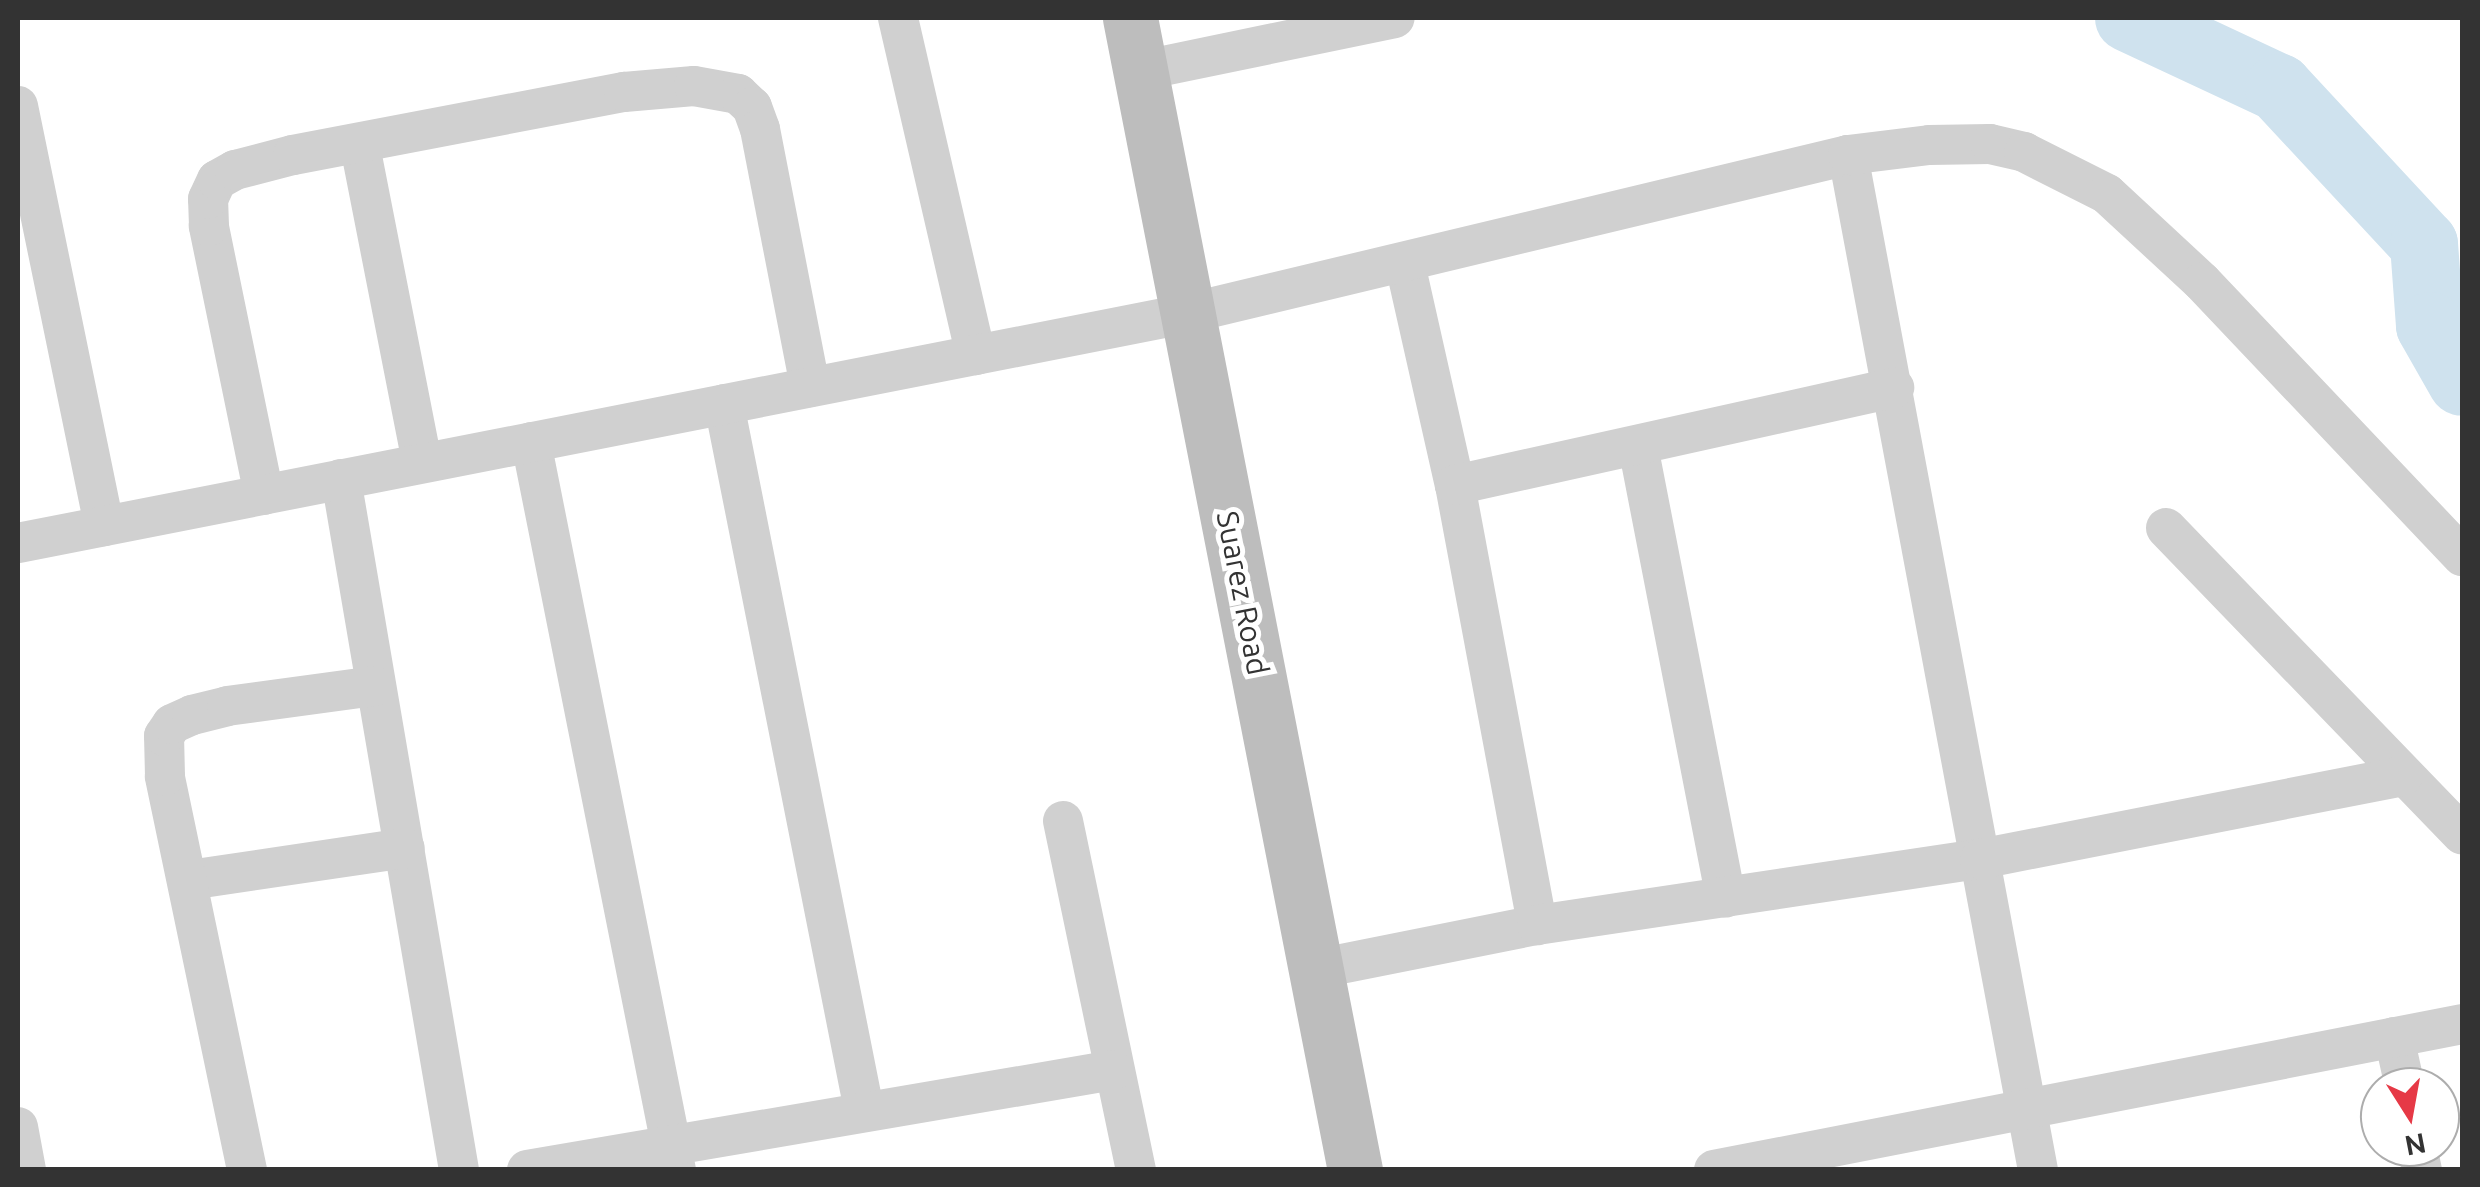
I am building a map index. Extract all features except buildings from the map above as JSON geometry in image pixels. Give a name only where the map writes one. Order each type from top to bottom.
[{"type":"street","points":[[898,18],[976,354]]},
{"type":"street","name":"Suarez Road","points":[[1130,18],[1355,1170]]},
{"type":"street","points":[[1139,71],[1386,18]]},
{"type":"street","points":[[264,495],[209,226],[208,199],[216,180],[235,170],[293,155],[360,146],[624,92],[694,86],[738,94],[752,108],[760,129],[810,388]]},
{"type":"street","points":[[18,106],[104,526]]},
{"type":"street","points":[[18,543],[1189,312],[1405,264],[1848,155],[1928,145],[1990,144],[2024,152],[2107,194],[2202,282],[2462,556]]},
{"type":"street","points":[[360,146],[422,464]]},
{"type":"street","points":[[1848,155],[2038,1170]]},
{"type":"street","points":[[1405,264],[1455,485],[1537,925]]},
{"type":"street","points":[[1455,485],[1894,388]]},
{"type":"street","points":[[724,404],[864,1110]]},
{"type":"street","points":[[531,442],[673,1156]]},
{"type":"street","points":[[1638,446],[1726,897]]},
{"type":"street","points":[[341,479],[460,1170]]},
{"type":"street","points":[[2166,528],[2462,835]]},
{"type":"street","points":[[247,1170],[161,752],[164,736],[172,724],[227,706],[375,686]]},
{"type":"street","points":[[1316,969],[1537,925],[1980,859],[2403,776]]},
{"type":"street","points":[[1063,821],[1136,1170]]},
{"type":"street","points":[[189,880],[406,848]]},
{"type":"street","points":[[1714,1170],[2462,1024]]},
{"type":"street","points":[[2394,1037],[2401,1067]]},
{"type":"street","points":[[527,1170],[673,1156],[864,1110],[1114,1070]]},
{"type":"street","points":[[18,1127],[26,1170]]},
{"type":"waterway","points":[[2129,18],[2279,88],[2424,244],[2430,326],[2462,382]]}]
